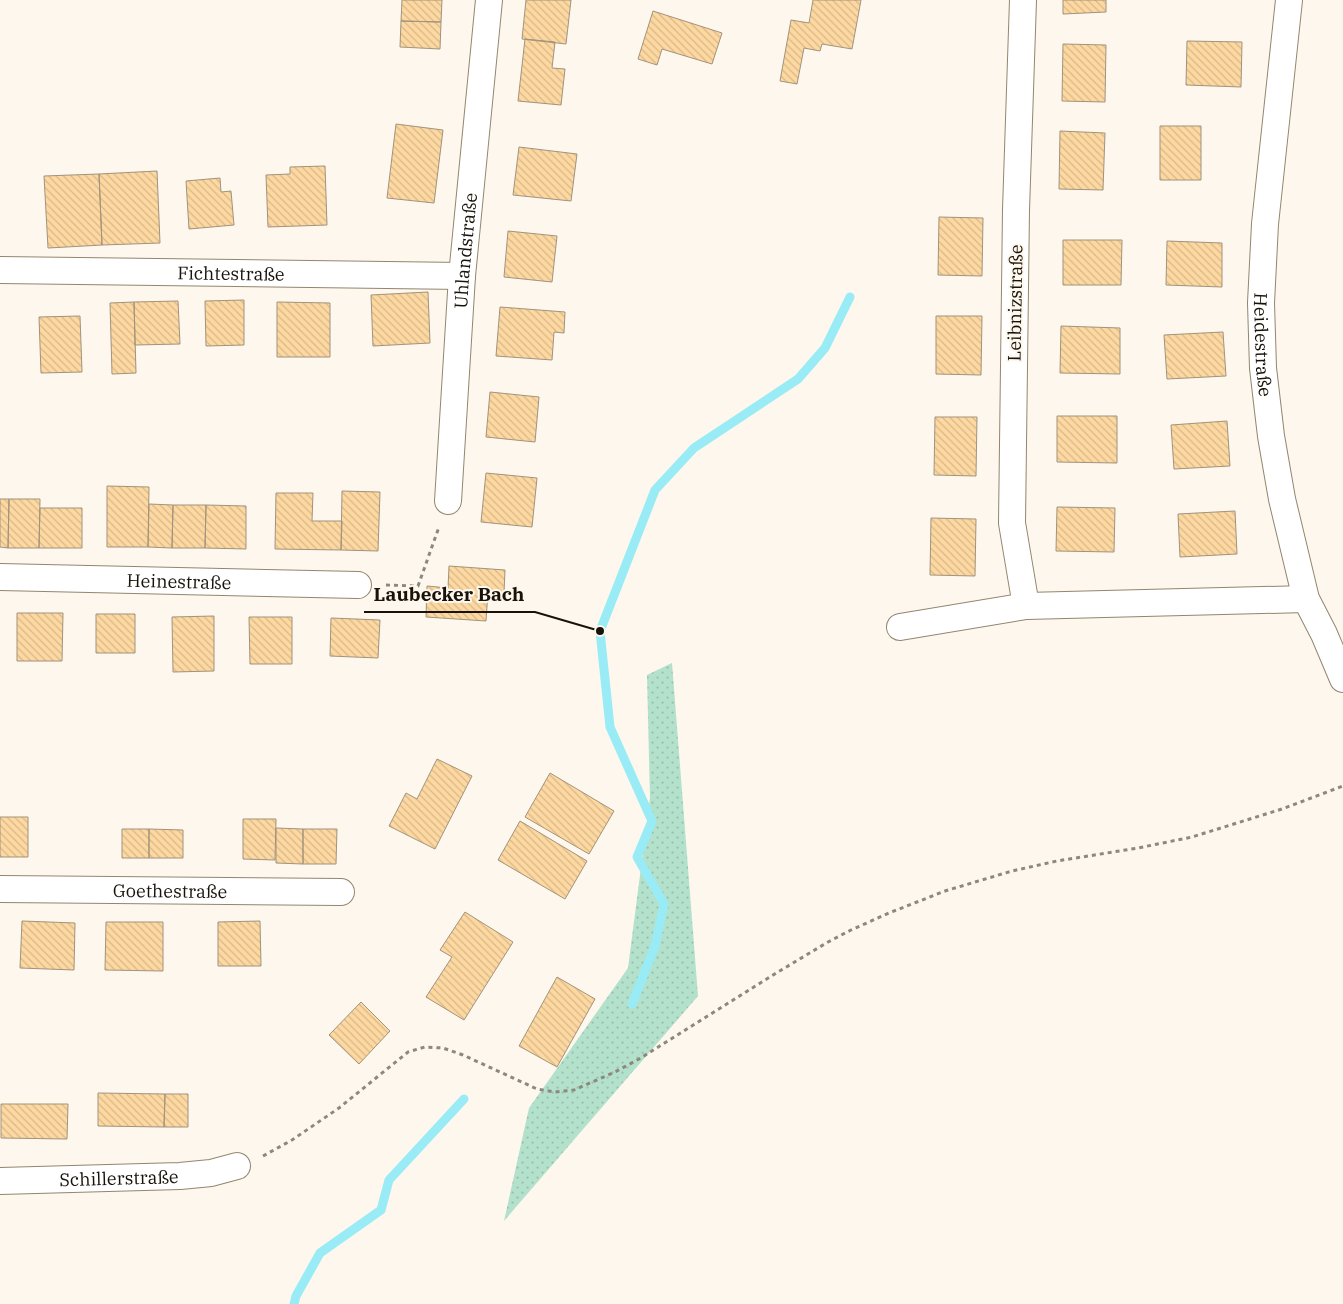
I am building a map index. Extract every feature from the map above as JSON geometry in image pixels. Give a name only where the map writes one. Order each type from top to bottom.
[{"type":"street","name":"Uhlandstraße","points":[[448,501],[462,276],[489,0]]},
{"type":"street","name":"Leibnizstraße","points":[[1023,0],[1016,210],[1012,523],[1026,606]]},
{"type":"street","name":"Heidestraße","points":[[1289,0],[1265,224],[1262,368],[1282,499],[1306,599],[1324,634],[1343,679]]},
{"type":"street","name":"Fichtestraße","points":[[0,270],[462,276]]},
{"type":"street","name":"Heinestraße","points":[[0,577],[358,585]]},
{"type":"street","points":[[900,627],[1026,606],[1306,599]]},
{"type":"street","name":"Goethestraße","points":[[0,889],[341,892]]},
{"type":"street","name":"Schillerstraße","points":[[0,1181],[180,1176],[211,1173],[237,1166]]},
{"type":"path","points":[[358,585],[418,586],[448,501]]},
{"type":"path","points":[[237,1166],[261,1157],[292,1140],[339,1108],[408,1052],[425,1047],[443,1048],[463,1055],[537,1090],[555,1092],[574,1090],[639,1059],[828,942],[889,913],[945,891],[1012,871],[1057,861],[1168,842],[1201,834],[1343,786]]},
{"type":"green space","points":[[672,663],[698,996],[504,1221],[529,1108],[628,968],[650,798],[647,675]]},
{"type":"building","points":[[402,0],[442,0],[441,22],[401,21]]},
{"type":"building","points":[[526,0],[571,0],[566,44],[522,39]]},
{"type":"building","points":[[813,0],[861,0],[852,49],[822,44],[820,51],[804,48],[797,84],[780,81],[791,20],[809,23]]},
{"type":"building","points":[[1063,0],[1106,0],[1106,12],[1063,14]]},
{"type":"building","points":[[653,11],[722,33],[712,64],[662,49],[657,65],[638,59]]},
{"type":"building","points":[[401,21],[441,22],[440,49],[400,47]]},
{"type":"building","points":[[525,39],[555,42],[552,68],[565,69],[561,105],[518,101]]},
{"type":"building","points":[[1187,41],[1242,42],[1241,87],[1186,85]]},
{"type":"building","points":[[1063,44],[1106,45],[1105,102],[1062,101]]},
{"type":"building","points":[[396,124],[443,130],[434,203],[387,198]]},
{"type":"building","points":[[1160,126],[1201,126],[1201,180],[1160,180]]},
{"type":"building","points":[[1060,131],[1105,133],[1103,190],[1059,189]]},
{"type":"building","points":[[519,147],[577,154],[571,201],[513,195]]},
{"type":"building","points":[[325,166],[327,225],[268,227],[266,175],[290,174],[290,167]]},
{"type":"building","points":[[157,171],[160,243],[102,245],[99,174]]},
{"type":"building","points":[[99,174],[102,245],[48,248],[44,176]]},
{"type":"building","points":[[220,178],[221,192],[231,191],[234,225],[189,229],[186,181]]},
{"type":"building","points":[[939,217],[983,218],[982,276],[938,275]]},
{"type":"building","points":[[508,231],[557,236],[552,282],[504,277]]},
{"type":"building","points":[[1063,240],[1122,240],[1121,285],[1063,285]]},
{"type":"building","points":[[1167,241],[1222,243],[1222,287],[1166,285]]},
{"type":"building","points":[[428,292],[430,343],[373,346],[371,295]]},
{"type":"building","points":[[244,300],[244,345],[206,346],[205,301]]},
{"type":"building","points":[[178,301],[180,344],[135,345],[134,302]]},
{"type":"building","points":[[134,302],[136,373],[112,374],[110,303]]},
{"type":"building","points":[[277,302],[330,303],[330,357],[277,357]]},
{"type":"building","points":[[500,307],[565,312],[564,333],[554,332],[552,360],[496,356]]},
{"type":"building","points":[[80,316],[82,372],[41,373],[39,317]]},
{"type":"building","points":[[936,316],[982,316],[981,375],[936,374]]},
{"type":"building","points":[[1061,326],[1120,328],[1120,374],[1060,373]]},
{"type":"building","points":[[1223,332],[1226,376],[1167,379],[1164,335]]},
{"type":"building","points":[[490,392],[539,397],[535,442],[486,437]]},
{"type":"building","points":[[1057,416],[1117,416],[1117,463],[1057,462]]},
{"type":"building","points":[[935,417],[977,417],[976,476],[934,475]]},
{"type":"building","points":[[1227,421],[1230,466],[1174,469],[1171,425]]},
{"type":"building","points":[[486,473],[537,478],[532,527],[481,522]]},
{"type":"building","points":[[107,486],[149,487],[148,547],[107,547]]},
{"type":"building","points":[[342,491],[380,492],[378,551],[341,550]]},
{"type":"building","points":[[276,493],[313,493],[312,521],[342,521],[341,550],[275,549]]},
{"type":"building","points":[[0,499],[9,499],[8,548],[0,547]]},
{"type":"building","points":[[9,499],[40,499],[39,548],[8,548]]},
{"type":"building","points":[[149,504],[173,505],[172,548],[148,547]]},
{"type":"building","points":[[173,505],[206,505],[205,548],[172,548]]},
{"type":"building","points":[[206,505],[246,506],[246,549],[205,548]]},
{"type":"building","points":[[1057,507],[1115,508],[1114,552],[1056,551]]},
{"type":"building","points":[[40,508],[82,508],[82,548],[39,548]]},
{"type":"building","points":[[1235,511],[1237,554],[1180,557],[1178,514]]},
{"type":"building","points":[[931,518],[976,519],[975,576],[930,575]]},
{"type":"building","points":[[449,566],[505,570],[504,593],[488,592],[486,621],[426,617],[427,586],[448,588]]},
{"type":"building","points":[[17,613],[63,613],[62,661],[17,661]]},
{"type":"building","points":[[96,614],[135,614],[135,653],[96,653]]},
{"type":"building","points":[[214,616],[214,671],[173,672],[172,617]]},
{"type":"building","points":[[249,617],[292,617],[292,664],[250,664]]},
{"type":"building","points":[[331,618],[380,620],[378,658],[330,656]]},
{"type":"building","points":[[437,759],[472,776],[435,849],[389,826],[406,793],[417,799]]},
{"type":"building","points":[[550,773],[614,811],[589,854],[525,817]]},
{"type":"building","points":[[0,817],[28,817],[28,857],[0,857]]},
{"type":"building","points":[[243,819],[276,819],[275,860],[243,859]]},
{"type":"building","points":[[520,821],[587,861],[565,899],[498,860]]},
{"type":"building","points":[[276,828],[303,829],[303,864],[276,863]]},
{"type":"building","points":[[122,829],[149,829],[149,858],[122,858]]},
{"type":"building","points":[[149,829],[183,830],[183,858],[149,858]]},
{"type":"building","points":[[303,829],[337,829],[336,864],[303,864]]},
{"type":"building","points":[[465,912],[513,942],[464,1020],[426,997],[452,957],[440,950]]},
{"type":"building","points":[[22,921],[75,923],[74,970],[20,968]]},
{"type":"building","points":[[260,921],[261,966],[218,966],[218,922]]},
{"type":"building","points":[[106,922],[163,922],[163,971],[105,970]]},
{"type":"building","points":[[557,977],[595,999],[557,1067],[519,1046]]},
{"type":"building","points":[[361,1002],[390,1031],[359,1064],[329,1035]]},
{"type":"building","points":[[98,1093],[165,1094],[164,1127],[98,1126]]},
{"type":"building","points":[[165,1094],[188,1094],[188,1127],[164,1127]]},
{"type":"building","points":[[1,1104],[68,1104],[67,1139],[1,1138]]},
{"type":"waterway","points":[[632,1004],[655,946],[664,904],[637,857],[652,821],[610,727],[600,631],[655,490],[694,448],[798,379],[825,348],[850,297]]},
{"type":"waterway","points":[[294,1304],[296,1296],[320,1253],[381,1210],[389,1180],[464,1099]]},
{"type":"place","name":"Laubecker Bach","points":[[600,631]]}]
